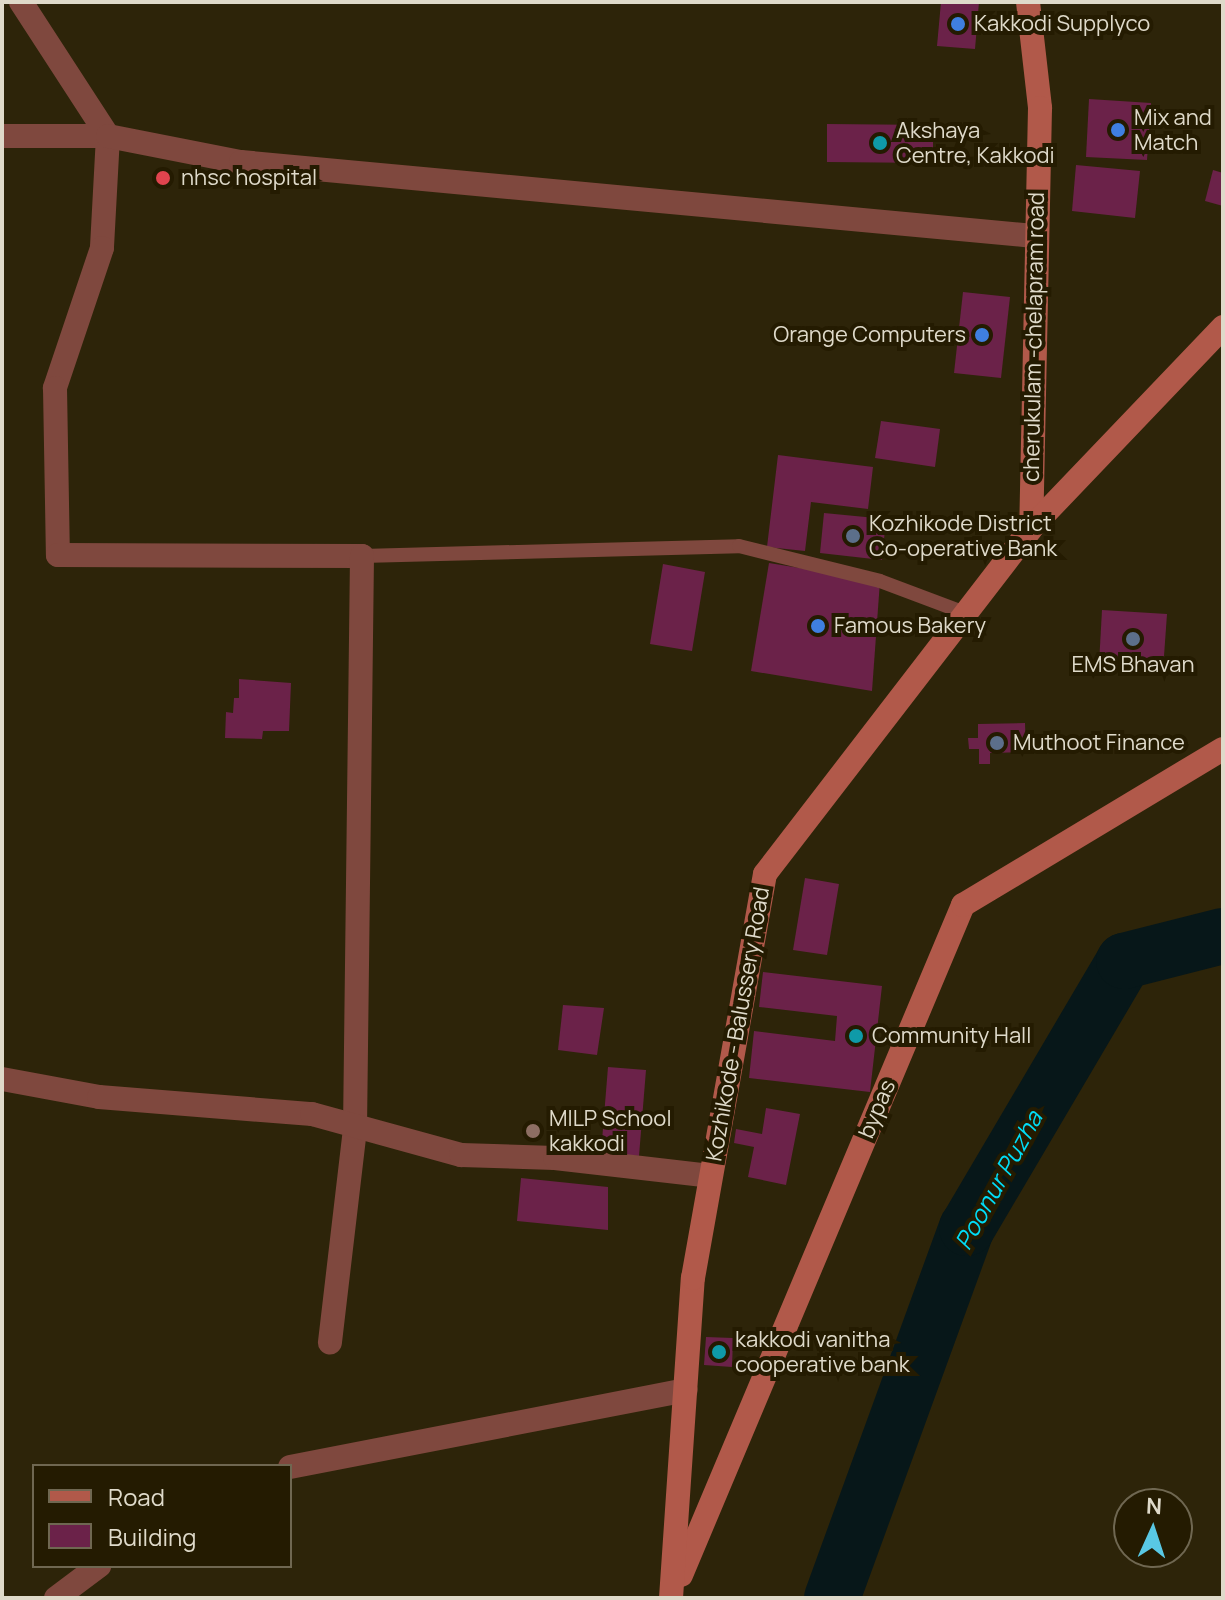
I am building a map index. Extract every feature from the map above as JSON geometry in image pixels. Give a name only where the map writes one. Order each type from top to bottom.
[{"type":"street","points":[[21,2],[108,136],[102,248],[55,388],[58,555],[362,556],[355,1129],[330,1343]]},
{"type":"street","name":"cherukulam -chelapram road","points":[[1028,2],[1040,108],[1034,236],[1031,528]]},
{"type":"street","points":[[2,136],[108,136],[241,162],[1034,236]]},
{"type":"street","name":"Kozhikode - Balussery Road","points":[[674,1596],[693,1278],[765,874],[1031,528],[1223,327]]},
{"type":"street","name":"bypas","points":[[674,1596],[963,905],[1223,749]]},
{"type":"street","points":[[2,1079],[99,1097],[312,1114],[355,1129],[461,1155],[555,1158],[710,1176]]},
{"type":"street","points":[[292,1467],[686,1390]]},
{"type":"street","points":[[56,1598],[96,1568]]},
{"type":"lane","points":[[362,556],[739,546],[880,581],[965,613]]},
{"type":"building","name":"Kakkodi Supplyco","points":[[941,2],[979,2],[975,49],[937,46]]},
{"type":"building","name":"Mix and Match","points":[[1089,99],[1151,103],[1147,160],[1086,157]]},
{"type":"building","name":"Akshaya Centre, Kakkodi","points":[[827,124],[933,125],[933,163],[827,162]]},
{"type":"building","points":[[1076,165],[1140,171],[1135,218],[1072,211]]},
{"type":"building","points":[[1213,170],[1223,173],[1223,206],[1205,201]]},
{"type":"building","name":"Orange Computers","points":[[963,292],[1010,297],[1001,378],[954,373]]},
{"type":"building","points":[[881,421],[940,429],[935,467],[875,458]]},
{"type":"building","points":[[778,455],[873,467],[868,509],[811,502],[805,551],[767,547]]},
{"type":"building","name":"Kozhikode District Co-operative Bank","points":[[824,513],[886,519],[882,560],[820,553]]},
{"type":"building","name":"Famous Bakery","points":[[769,563],[880,581],[872,691],[751,671]]},
{"type":"building","points":[[663,564],[705,572],[692,651],[650,644]]},
{"type":"building","name":"EMS Bhavan","points":[[1102,610],[1167,614],[1163,670],[1099,664]]},
{"type":"building","points":[[239,679],[291,683],[289,731],[263,731],[262,739],[225,738],[226,712],[233,713],[234,698],[239,698]]},
{"type":"building","name":"Muthoot Finance","points":[[1025,723],[1026,752],[990,753],[990,764],[979,764],[979,749],[969,749],[968,738],[978,738],[978,724]]},
{"type":"building","points":[[805,878],[839,884],[827,955],[793,950]]},
{"type":"building","name":"Community Hall","points":[[763,972],[882,986],[870,1092],[749,1078],[754,1031],[835,1041],[837,1016],[759,1007]]},
{"type":"building","points":[[563,1005],[604,1008],[597,1055],[558,1050]]},
{"type":"building","points":[[608,1067],[646,1070],[639,1156],[601,1153]]},
{"type":"building","points":[[766,1108],[800,1114],[786,1185],[748,1177],[754,1147],[734,1143],[736,1129],[762,1134]]},
{"type":"building","points":[[521,1178],[608,1187],[608,1230],[517,1221]]},
{"type":"building","name":"kakkodi vanitha cooperative bank","points":[[706,1337],[733,1338],[732,1367],[704,1365]]},
{"type":"waterway","name":"Poonur Puzha","points":[[832,1598],[967,1228],[1124,961],[1223,936]]},
{"type":"place","name":"Kakkodi Supplyco","points":[[958,24]]},
{"type":"place","name":"Mix and Match","points":[[1118,130]]},
{"type":"place","name":"Akshaya Centre, Kakkodi","points":[[880,143]]},
{"type":"place","name":"nhsc hospital","points":[[163,178]]},
{"type":"place","name":"Orange Computers","points":[[982,335]]},
{"type":"place","name":"Kozhikode District Co-operative Bank","points":[[853,536]]},
{"type":"place","name":"Famous Bakery","points":[[818,626]]},
{"type":"place","name":"EMS Bhavan","points":[[1133,639]]},
{"type":"place","name":"Muthoot Finance","points":[[997,743]]},
{"type":"place","name":"Community Hall","points":[[856,1036]]},
{"type":"place","name":"MILP School kakkodi","points":[[533,1131]]},
{"type":"place","name":"kakkodi vanitha cooperative bank","points":[[719,1352]]}]
